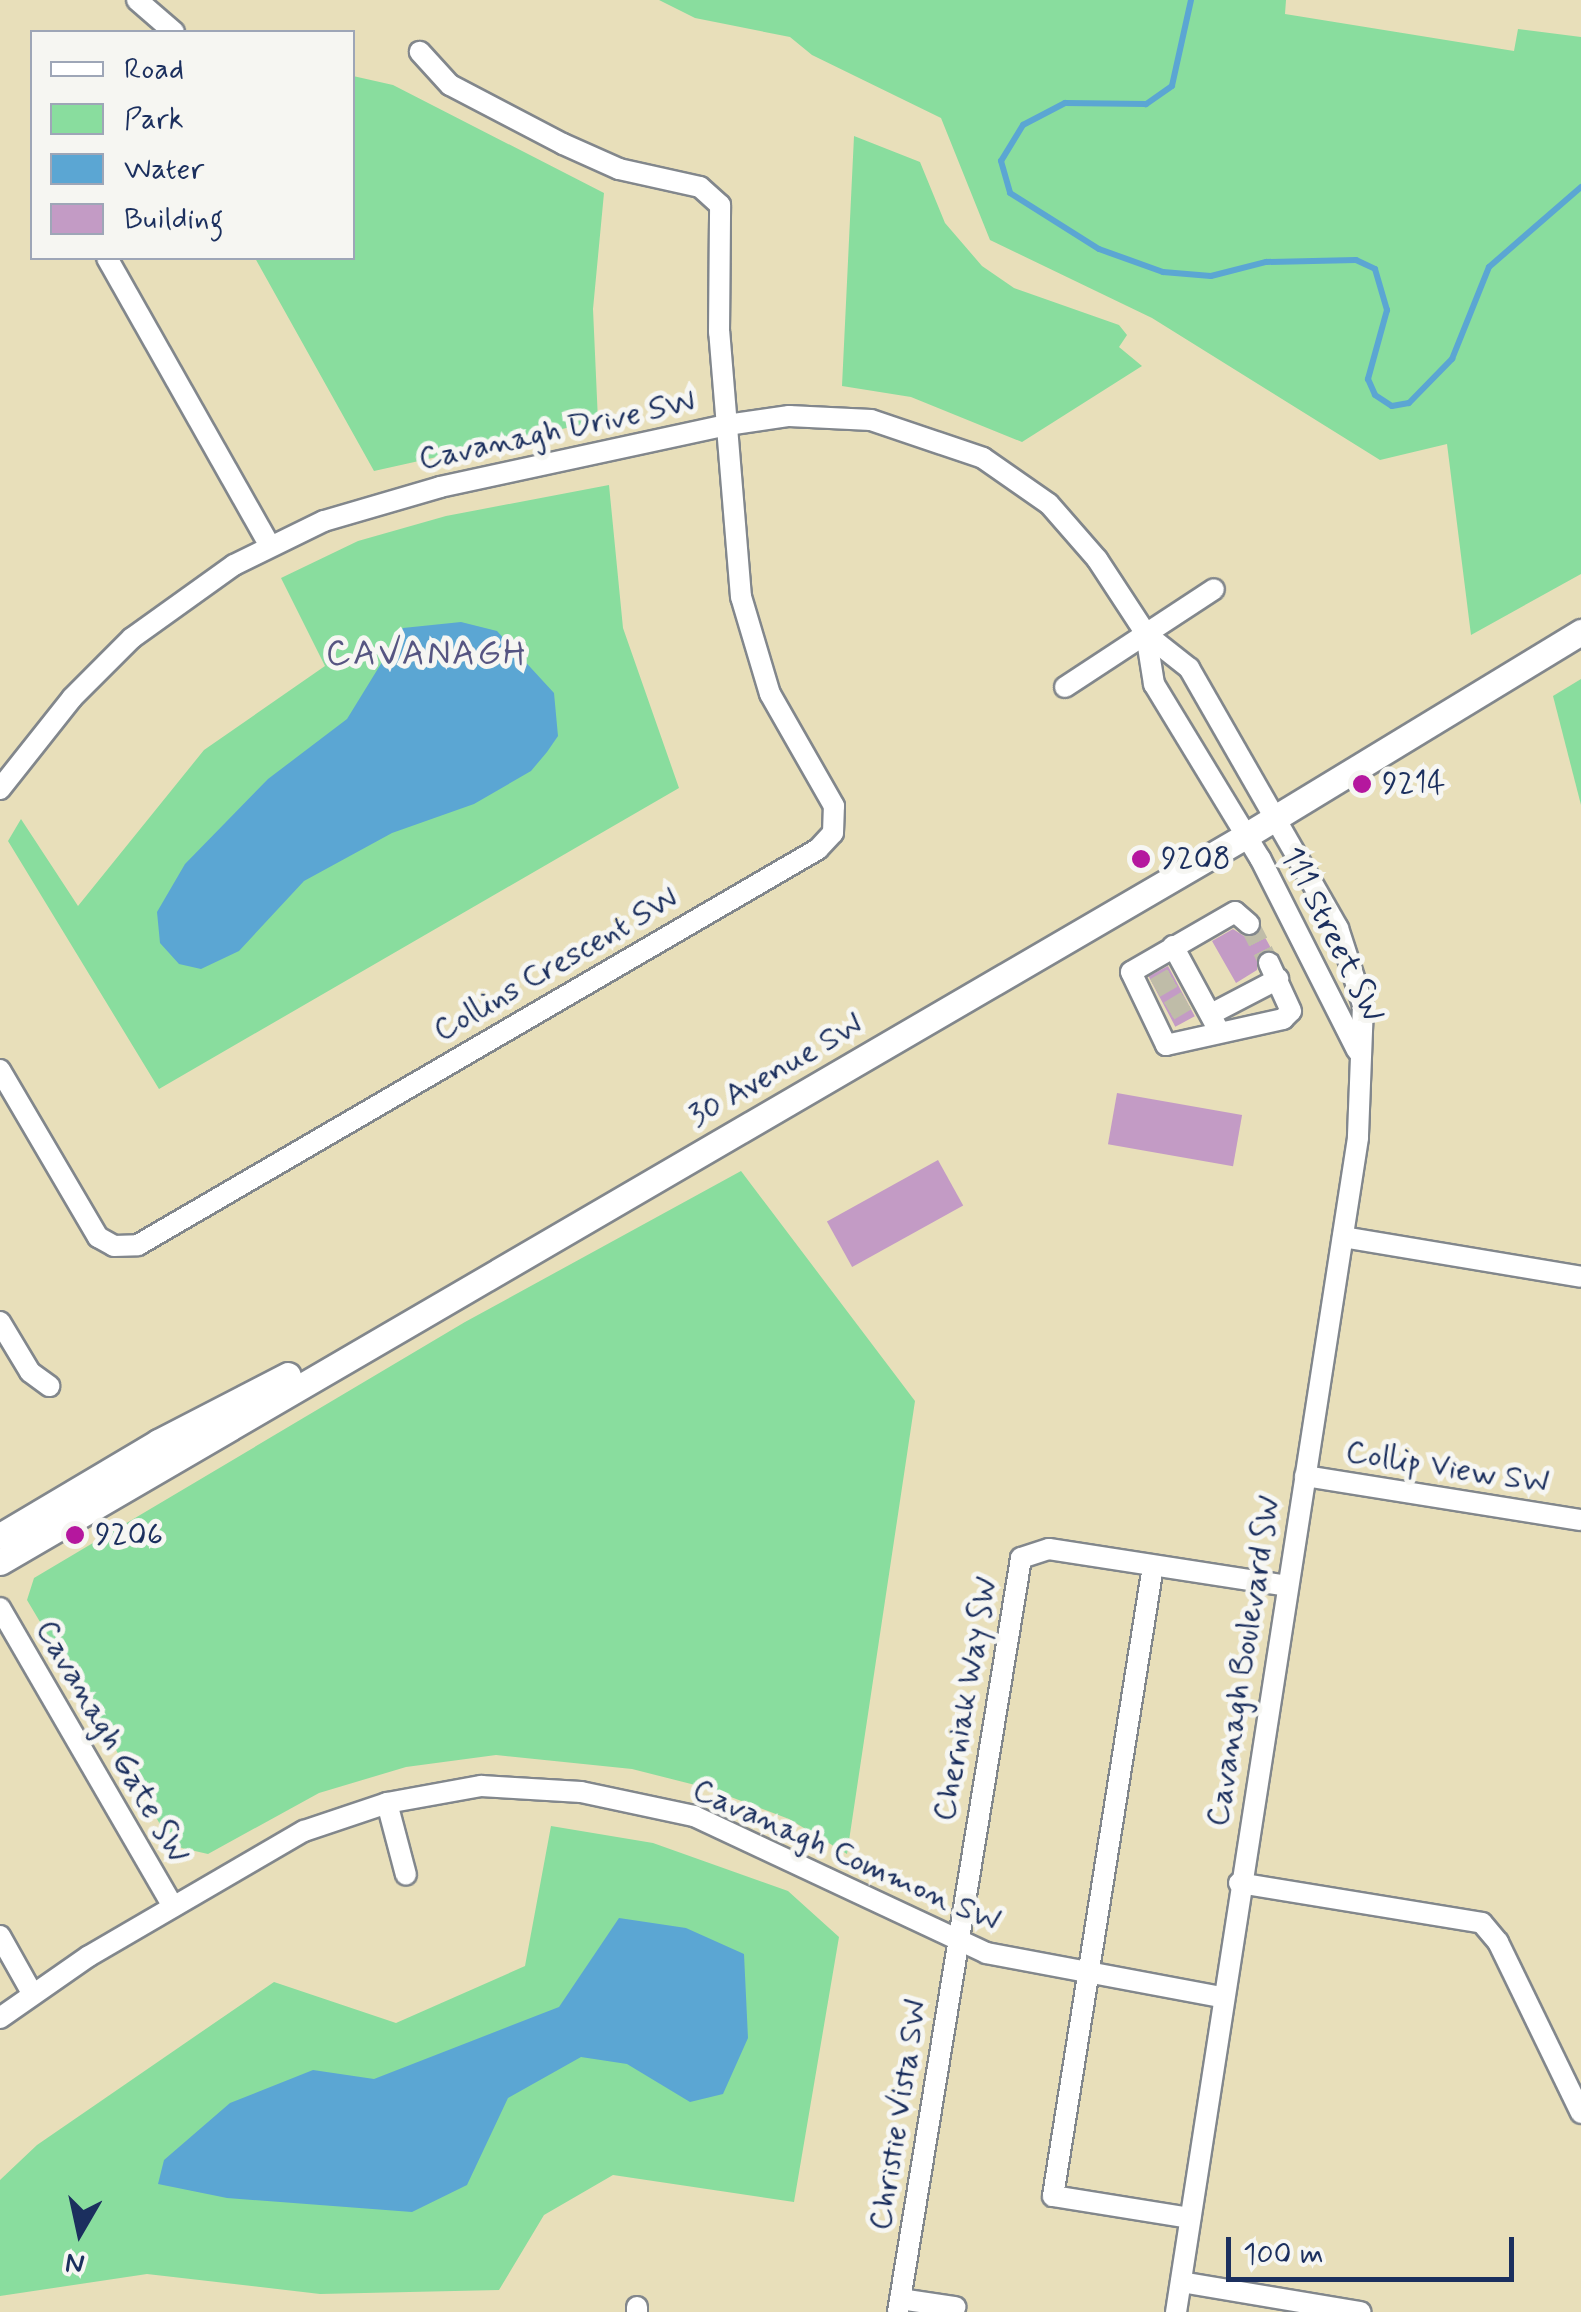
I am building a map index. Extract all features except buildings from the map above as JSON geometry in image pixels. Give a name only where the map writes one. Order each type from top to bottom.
[{"type":"main road","name":"30 Avenue SW","points":[[0,1562],[1581,630]]},
{"type":"main road","name":"30 Avenue SW","points":[[0,1536],[1242,828]]},
{"type":"street","points":[[137,0],[172,30]]},
{"type":"street","name":"Collins Crescent SW","points":[[0,1070],[98,1237],[114,1246],[138,1244],[827,841],[836,825],[834,806],[779,713],[752,646],[738,573],[726,426],[716,197],[563,144],[450,85],[420,52]]},
{"type":"street","points":[[108,260],[270,546]]},
{"type":"street","name":"Cavanagh Drive SW","points":[[0,789],[72,698],[132,638],[196,589],[270,546],[395,498],[726,426],[789,416],[871,420],[984,458],[1073,530],[1146,634],[1189,668],[1270,811]]},
{"type":"street","points":[[1065,687],[1214,589]]},
{"type":"street","name":"Cavanagh Drive SW","points":[[1146,634],[1154,684],[1242,828]]},
{"type":"street","name":"111 Street SW","points":[[1270,811],[1349,954],[1363,1005],[1357,1050]]},
{"type":"street","name":"111 Street SW","points":[[1242,828],[1357,1050]]},
{"type":"street","points":[[1215,1023],[1283,1019],[1291,1011],[1274,971],[1215,1023],[1166,1054],[1162,1015],[1131,972],[1235,912],[1249,924]]},
{"type":"street","points":[[1172,946],[1182,972],[1215,1023]]},
{"type":"street","name":"Cavanagh Boulevard SW","points":[[1176,2312],[1221,1997],[1343,1238],[1360,1113],[1357,1050]]},
{"type":"street","points":[[1343,1238],[1581,1277]]},
{"type":"street","points":[[0,1322],[30,1372],[49,1386]]},
{"type":"street","name":"Collip View SW","points":[[1305,1476],[1581,1520]]},
{"type":"street","name":"Cherniak Way SW","points":[[956,1940],[1021,1558],[1049,1549],[1287,1586]]},
{"type":"street","points":[[1153,1566],[1053,2196],[1190,2218]]},
{"type":"street","name":"Cavanagh Gate SW","points":[[0,1608],[173,1906]]},
{"type":"street","name":"Cavanagh Common SW","points":[[0,2018],[32,1993],[173,1906],[304,1832],[388,1802],[481,1786],[634,1801],[744,1836],[956,1940],[1088,1976],[1221,1997]]},
{"type":"street","points":[[388,1802],[406,1875]]},
{"type":"street","points":[[1239,1883],[1482,1922],[1498,1942],[1581,2113]]},
{"type":"street","points":[[0,1936],[32,1993]]},
{"type":"street","name":"Christie Vista SW","points":[[955,2307],[899,2305],[956,1940]]},
{"type":"street","points":[[1181,2282],[1360,2312]]},
{"type":"green space","points":[[659,0],[1286,0],[1285,14],[1514,51],[1518,29],[1581,37],[1581,574],[1471,635],[1447,444],[1380,460],[1152,318],[990,240],[941,118],[812,55],[790,37],[695,18]]},
{"type":"green space","points":[[355,76],[393,85],[604,193],[593,309],[598,421],[374,471],[256,260],[355,260]]},
{"type":"green space","points":[[854,136],[920,162],[945,223],[982,266],[1014,288],[1119,325],[1127,335],[1119,347],[1142,366],[1022,442],[911,397],[842,386]]},
{"type":"green space","points":[[609,485],[623,628],[679,788],[159,1089],[8,841],[21,819],[78,906],[204,750],[325,666],[281,578],[358,541],[446,516]]},
{"type":"green space","points":[[1581,679],[1581,805],[1553,696]]},
{"type":"green space","points":[[741,1171],[915,1401],[847,1854],[789,1819],[707,1788],[632,1769],[496,1755],[406,1767],[319,1793],[208,1854],[173,1846],[27,1600],[34,1578],[465,1322]]},
{"type":"green space","points":[[551,1826],[653,1843],[788,1891],[839,1937],[794,2202],[613,2175],[544,2215],[499,2290],[320,2294],[147,2274],[0,2296],[0,2180],[37,2145],[274,1982],[396,2023],[525,1966]]},
{"type":"water","points":[[461,622],[497,631],[554,693],[558,736],[547,752],[531,771],[474,804],[392,833],[304,881],[239,951],[201,969],[179,964],[160,943],[157,912],[185,864],[268,779],[347,719],[403,628]]},
{"type":"water","points":[[619,1918],[686,1928],[744,1954],[748,2038],[723,2094],[690,2102],[627,2064],[581,2057],[508,2098],[467,2185],[412,2212],[227,2198],[158,2184],[164,2160],[230,2103],[313,2070],[374,2079],[559,2007]]},
{"type":"waterway","points":[[1191,0],[1172,86],[1146,104],[1065,103],[1023,125],[1001,161],[1010,193],[1099,249],[1163,272],[1211,276],[1266,262],[1356,260],[1375,269],[1387,310],[1368,379],[1375,395],[1392,406],[1409,403],[1452,359],[1489,267],[1581,187]]},
{"type":"tunnel","points":[[1249,924],[1269,963]]},
{"type":"tunnel","points":[[1155,988],[1179,974]]},
{"type":"tunnel","points":[[1169,1011],[1192,997]]},
{"type":"place","name":"9214","points":[[1362,784]]},
{"type":"place","name":"9208","points":[[1141,859]]},
{"type":"place","name":"9206","points":[[75,1535]]},
{"type":"district","name":"CAVANAGH","points":[[427,654]]}]
